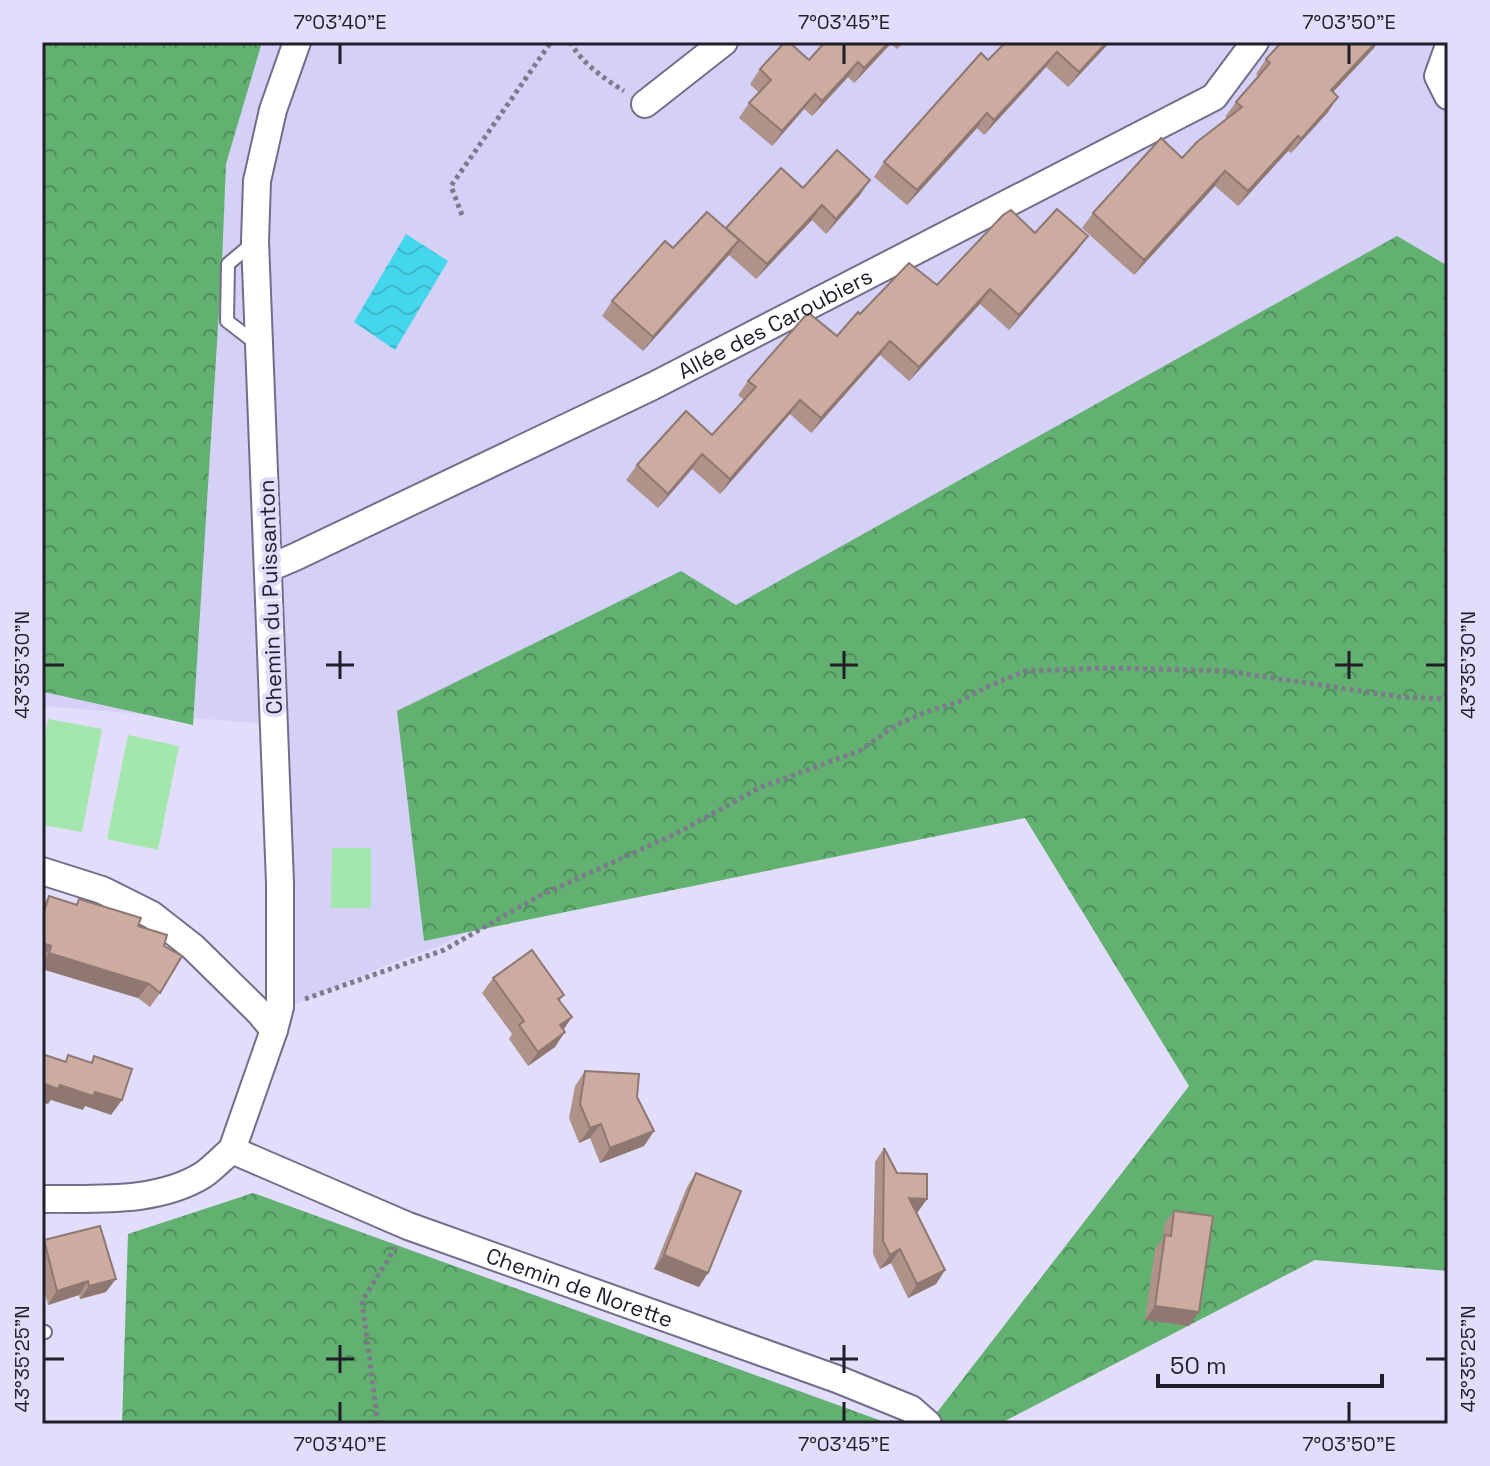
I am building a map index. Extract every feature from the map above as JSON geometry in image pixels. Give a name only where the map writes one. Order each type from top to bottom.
[{"type":"street","name":"Chemin du Puissanton","points":[[232,1150],[277,1019],[280,883],[255,241],[257,181],[273,110],[297,42]]},
{"type":"street","points":[[645,104],[724,42]]},
{"type":"street","name":"Allée des Caroubiers","points":[[269,568],[653,386],[1214,97],[1255,42]]},
{"type":"street","points":[[1448,48],[1438,76],[1448,96]]},
{"type":"street","points":[[42,871],[102,890],[152,915],[193,947],[259,1012],[277,1019]]},
{"type":"street","points":[[42,1199],[125,1198],[171,1189],[202,1175],[232,1150]]},
{"type":"street","name":"Chemin de Norette","points":[[232,1150],[408,1226],[837,1379],[911,1409],[928,1424]]},
{"type":"path","points":[[462,215],[451,186],[551,42]]},
{"type":"path","points":[[570,42],[578,56],[610,83],[645,104]]},
{"type":"path","points":[[277,1019],[444,950],[537,897],[677,833],[761,787],[859,751],[898,724],[956,703],[1025,671],[1108,668],[1227,671],[1401,697],[1448,699]]},
{"type":"path","points":[[378,1424],[362,1301],[408,1226]]},
{"type":"shaded area","points":[[42,42],[1448,42],[1448,687],[535,892],[442,945],[287,1008],[267,724],[42,706]]},
{"type":"green space","points":[[42,42],[262,42],[226,164],[193,725],[44,692],[42,696]]},
{"type":"green space","points":[[1397,236],[1448,266],[1448,1271],[1315,1260],[999,1424],[928,1424],[1189,1086],[1025,818],[424,941],[397,711],[681,571],[736,605]]},
{"type":"green space","points":[[48,719],[102,729],[82,832],[42,825],[42,751]]},
{"type":"green space","points":[[128,735],[179,746],[158,850],[107,839]]},
{"type":"green space","points":[[332,848],[371,848],[371,908],[331,908]]},
{"type":"green space","points":[[253,1193],[890,1424],[122,1424],[128,1234]]},
{"type":"water","points":[[406,234],[448,261],[395,350],[354,322]]},
{"type":"building","points":[[785,42],[809,60],[825,42],[889,42],[864,68],[858,62],[822,101],[815,94],[782,131],[749,103],[771,80],[760,69]]},
{"type":"building","points":[[1006,42],[1107,42],[1079,72],[1057,52],[994,120],[987,113],[917,190],[884,162],[981,53],[988,60]]},
{"type":"building","points":[[1282,42],[1376,42],[1331,90],[1338,97],[1248,191],[1225,171],[1144,260],[1093,213],[1161,138],[1182,158],[1197,142],[1242,107],[1236,102],[1270,63],[1266,59]]},
{"type":"building","points":[[837,150],[870,180],[836,219],[822,205],[767,264],[726,228],[781,168],[803,188]]},
{"type":"building","points":[[1057,209],[1088,236],[1019,315],[990,289],[919,367],[890,341],[821,418],[800,400],[730,479],[702,454],[668,494],[637,465],[686,411],[712,435],[756,387],[748,381],[805,316],[810,314],[837,336],[909,263],[937,285],[1003,215],[1011,210],[1035,233]]},
{"type":"building","points":[[707,212],[739,240],[653,337],[612,301],[665,241],[673,248]]},
{"type":"building","points":[[49,896],[77,905],[79,899],[141,918],[138,926],[167,935],[164,946],[182,956],[160,993],[149,984],[49,953],[51,946],[42,943],[42,918]]},
{"type":"building","points":[[532,950],[564,995],[558,999],[572,1017],[560,1025],[565,1032],[538,1052],[519,1025],[524,1021],[493,978]]},
{"type":"building","points":[[42,1054],[66,1062],[68,1055],[92,1063],[94,1056],[132,1069],[122,1100],[95,1092],[93,1096],[60,1085],[58,1089],[42,1083]]},
{"type":"building","points":[[585,1071],[639,1074],[637,1097],[654,1131],[610,1148],[601,1124],[590,1128],[580,1104]]},
{"type":"building","points":[[884,1148],[897,1173],[927,1174],[927,1199],[909,1198],[945,1270],[917,1284],[900,1249],[890,1255],[883,1241]]},
{"type":"building","points":[[696,1173],[741,1191],[708,1273],[664,1255]]},
{"type":"building","points":[[1174,1211],[1213,1216],[1199,1312],[1155,1306],[1165,1235],[1171,1236]]},
{"type":"building","points":[[100,1226],[116,1279],[89,1286],[88,1281],[57,1291],[44,1240]]}]
